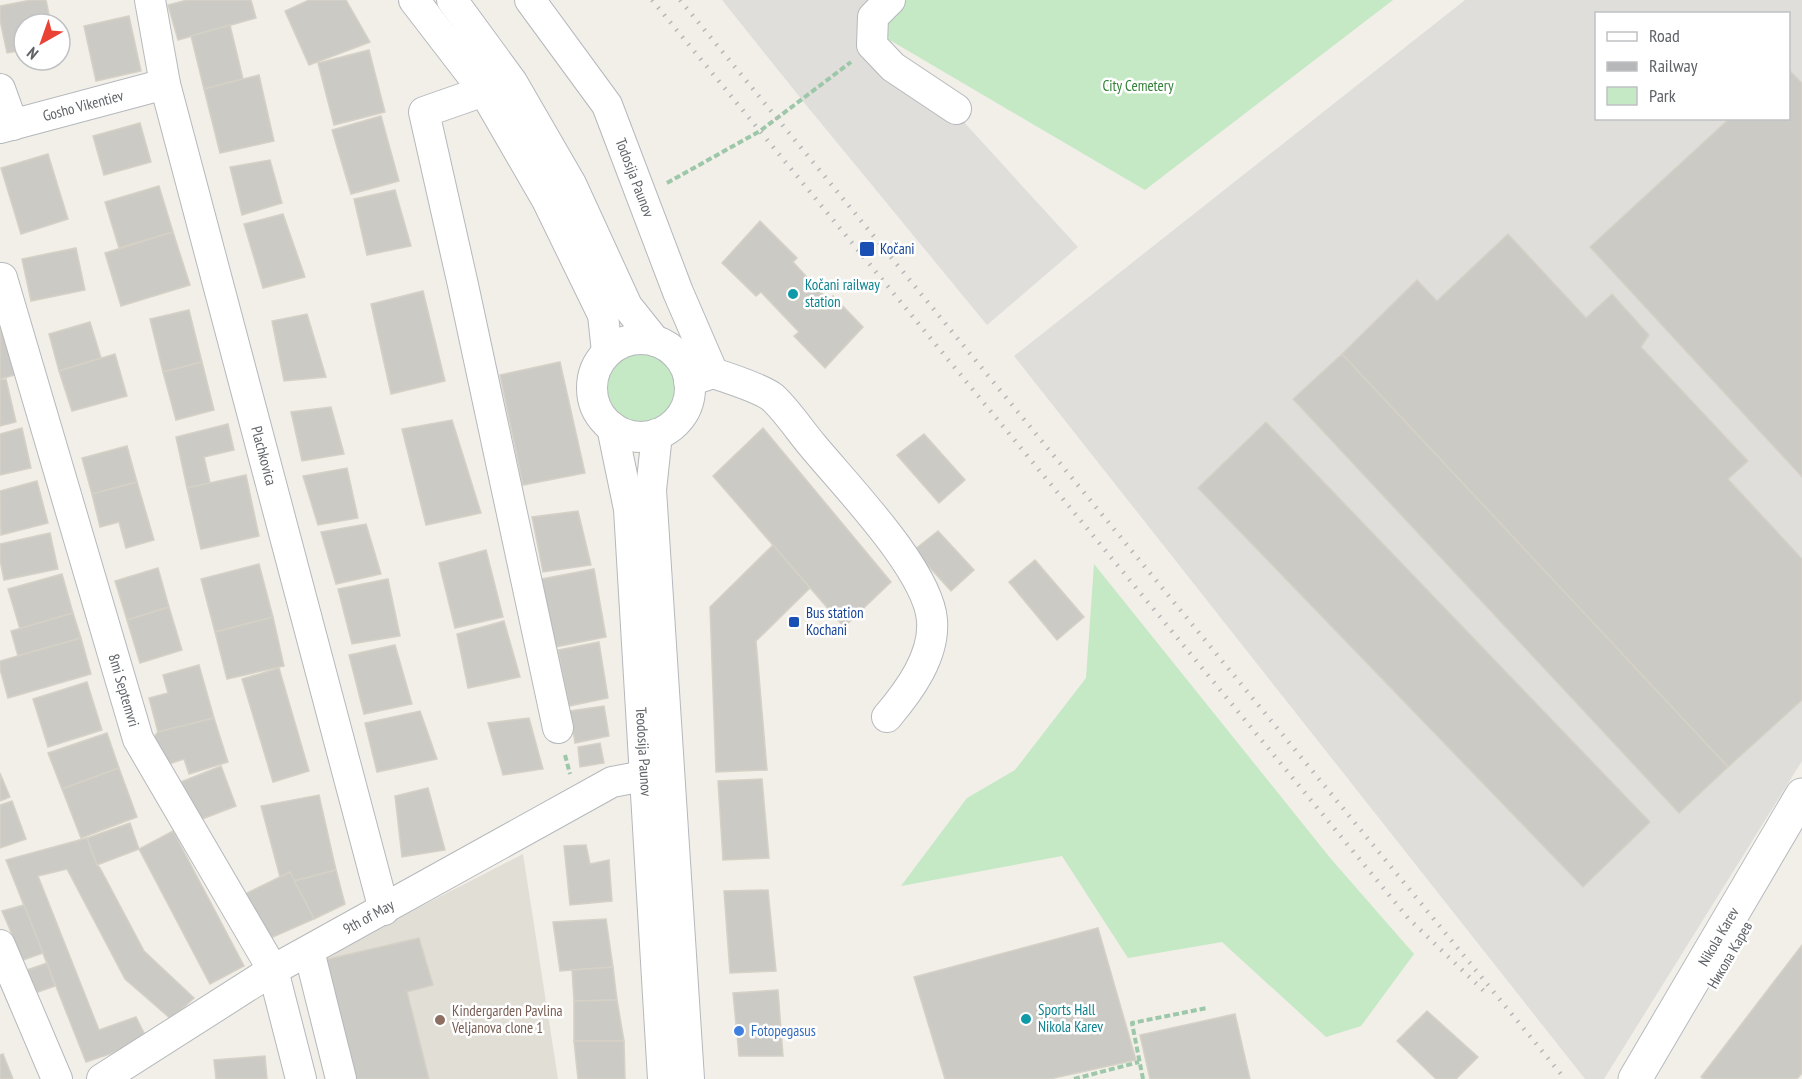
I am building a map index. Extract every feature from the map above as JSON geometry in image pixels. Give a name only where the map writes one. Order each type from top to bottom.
[{"type":"main road","name":"Nikola Karev","points":[[1635,1079],[1802,795]]},
{"type":"main road","name":"Никола Карев","points":[[1656,1079],[1802,830]]},
{"type":"street","name":"Plachkovica","points":[[150,0],[165,84],[384,910]]},
{"type":"street","points":[[414,0],[484,91],[547,200],[603,315],[607,352]]},
{"type":"street","points":[[452,0],[512,82],[571,184],[627,306],[655,341]]},
{"type":"street","name":"Todosija Paunov","points":[[530,0],[607,105],[678,292],[701,377]]},
{"type":"street","points":[[890,0],[873,17],[872,45],[893,67],[956,109]]},
{"type":"street","name":"Gosho Vikentiev","points":[[7,126],[165,84]]},
{"type":"street","points":[[0,89],[7,126]]},
{"type":"street","points":[[484,91],[424,112],[558,728]]},
{"type":"street","name":"8mi Septemvri","points":[[2,278],[138,739],[273,970],[302,1079]]},
{"type":"street","points":[[701,377],[681,416],[670,427],[657,434],[642,437],[627,435],[612,427],[600,415],[593,399],[592,382],[597,366],[607,352],[621,343],[638,339],[655,341],[670,348],[701,377],[771,397],[862,505],[902,556],[922,587],[932,622],[928,651],[914,679],[886,717]]},
{"type":"street","name":"Teodosija Paunov","points":[[612,427],[629,509],[663,1079]]},
{"type":"street","name":"Teodosija Paunov","points":[[657,434],[651,489],[689,1079]]},
{"type":"street","name":"9th of May","points":[[102,1079],[273,970],[612,782],[644,776]]},
{"type":"street","points":[[0,945],[57,1079]]},
{"type":"street","points":[[309,951],[342,1079]]},
{"type":"path","points":[[643,196],[760,131],[872,45]]},
{"type":"path","points":[[1143,1079],[1132,1023],[1207,1008]]},
{"type":"path","points":[[1074,1079],[1139,1062]]},
{"type":"shaded area","points":[[722,0],[896,0],[882,19],[888,39],[1078,247],[987,325]]},
{"type":"shaded area","points":[[1465,0],[1802,0],[1802,761],[1604,1079],[1585,1079],[1014,356]]},
{"type":"shaded area","name":"Kindergarden Pavlina Veljanova clone 1","points":[[523,854],[558,1079],[348,1079],[316,960]]},
{"type":"green space","name":"City Cemetery","points":[[896,0],[1393,0],[1145,190],[888,39],[882,19]]},
{"type":"green space","points":[[633,345],[649,345],[672,357],[681,371],[684,388],[681,405],[672,419],[649,431],[633,431],[617,424],[605,412],[598,396],[598,380],[605,364],[617,352]]},
{"type":"green space","points":[[1094,564],[1331,859],[1414,954],[1361,1026],[1326,1037],[1222,942],[1128,958],[1062,856],[901,886],[967,798],[1015,770],[1086,678]]},
{"type":"building","points":[[31,0],[46,0],[48,12],[12,12],[12,52],[7,53],[0,20],[0,6]]},
{"type":"building","points":[[187,0],[251,0],[256,18],[178,40],[168,5]]},
{"type":"building","points":[[309,0],[346,0],[370,42],[309,65],[285,11]]},
{"type":"building","points":[[129,16],[141,71],[96,81],[84,26]]},
{"type":"building","points":[[230,25],[243,79],[204,89],[191,36]]},
{"type":"building","points":[[369,50],[385,112],[334,125],[318,63]]},
{"type":"building","points":[[1790,71],[1802,83],[1802,477],[1590,247],[1728,120],[1790,120]]},
{"type":"building","points":[[259,75],[274,141],[220,153],[204,89]]},
{"type":"building","points":[[381,116],[399,181],[351,194],[332,130]]},
{"type":"building","points":[[140,123],[151,162],[104,175],[93,136]]},
{"type":"building","points":[[48,154],[68,219],[21,234],[1,168]]},
{"type":"building","points":[[270,160],[282,203],[242,215],[230,167]]},
{"type":"building","points":[[159,186],[173,232],[119,248],[105,202]]},
{"type":"building","points":[[395,190],[411,246],[367,255],[354,199]]},
{"type":"building","points":[[283,214],[305,277],[263,288],[244,224]]},
{"type":"building","name":"Kočani railway station","points":[[760,221],[797,258],[793,262],[829,301],[833,296],[863,327],[825,368],[794,336],[799,332],[761,292],[756,296],[722,263]]},
{"type":"building","points":[[173,232],[190,285],[121,306],[105,253]]},
{"type":"building","points":[[1508,234],[1586,318],[1612,294],[1649,335],[1641,347],[1748,461],[1728,479],[1802,559],[1802,700],[1728,767],[1342,354],[1417,280],[1437,301]]},
{"type":"building","points":[[76,248],[85,290],[31,301],[22,259]]},
{"type":"building","points":[[423,291],[445,381],[391,394],[371,304]]},
{"type":"building","points":[[189,310],[202,362],[163,372],[150,319]]},
{"type":"building","points":[[307,314],[326,377],[284,381],[272,321]]},
{"type":"building","points":[[0,316],[15,375],[0,379]]},
{"type":"building","points":[[90,322],[101,358],[59,371],[49,334]]},
{"type":"building","points":[[115,354],[127,396],[72,411],[59,371]]},
{"type":"building","points":[[1342,354],[1728,767],[1679,813],[1293,399]]},
{"type":"building","points":[[202,362],[214,410],[176,420],[163,372]]},
{"type":"building","points":[[560,362],[585,473],[523,485],[500,375]]},
{"type":"building","points":[[6,379],[16,422],[0,426],[0,380]]},
{"type":"building","points":[[331,407],[344,454],[302,461],[291,412]]},
{"type":"building","points":[[452,420],[481,513],[426,525],[402,429]]},
{"type":"building","points":[[1266,422],[1650,822],[1583,887],[1198,488]]},
{"type":"building","points":[[228,424],[234,450],[204,457],[210,483],[187,488],[176,437]]},
{"type":"building","points":[[22,428],[31,468],[0,475],[0,434]]},
{"type":"building","points":[[763,428],[891,582],[844,627],[713,476]]},
{"type":"building","points":[[924,434],[965,480],[939,503],[897,455]]},
{"type":"building","points":[[127,446],[137,482],[92,494],[82,458]]},
{"type":"building","points":[[347,468],[358,518],[318,525],[303,476]]},
{"type":"building","points":[[246,475],[259,536],[201,549],[187,488]]},
{"type":"building","points":[[37,481],[48,523],[1,535],[0,491]]},
{"type":"building","points":[[137,482],[154,540],[126,548],[119,522],[100,527],[92,494]]},
{"type":"building","points":[[578,511],[591,565],[543,572],[532,517]]},
{"type":"building","points":[[366,524],[381,574],[336,584],[321,532]]},
{"type":"building","points":[[938,531],[974,570],[951,591],[914,550]]},
{"type":"building","points":[[50,533],[58,569],[4,580],[0,544]]},
{"type":"building","points":[[773,545],[810,588],[756,641],[767,770],[716,772],[710,607]]},
{"type":"building","points":[[486,550],[503,617],[455,628],[439,563]]},
{"type":"building","points":[[1035,560],[1084,617],[1057,640],[1009,582]]},
{"type":"building","points":[[259,564],[273,617],[215,632],[201,579]]},
{"type":"building","points":[[158,568],[169,607],[127,620],[115,581]]},
{"type":"building","points":[[594,569],[606,637],[550,648],[541,579]]},
{"type":"building","points":[[62,574],[73,613],[20,629],[8,589]]},
{"type":"building","points":[[388,579],[400,636],[352,644],[338,589]]},
{"type":"building","points":[[169,607],[182,650],[140,663],[127,620]]},
{"type":"building","points":[[73,613],[81,638],[18,656],[11,631]]},
{"type":"building","points":[[273,617],[284,666],[227,679],[215,632]]},
{"type":"building","points":[[504,621],[520,677],[468,688],[457,634]]},
{"type":"building","points":[[81,638],[91,674],[8,698],[0,661]]},
{"type":"building","points":[[599,642],[608,698],[569,706],[558,650]]},
{"type":"building","points":[[395,645],[412,704],[364,714],[349,655]]},
{"type":"building","points":[[199,665],[214,718],[158,732],[149,698],[168,693],[163,675]]},
{"type":"building","points":[[279,668],[309,771],[273,782],[242,679]]},
{"type":"building","points":[[87,682],[102,730],[48,747],[33,699]]},
{"type":"building","points":[[604,706],[609,736],[575,743],[570,711]]},
{"type":"building","points":[[420,711],[437,759],[377,772],[365,723]]},
{"type":"building","points":[[214,718],[228,762],[189,774],[184,759],[163,766],[154,737],[158,732]]},
{"type":"building","points":[[529,718],[543,769],[503,775],[488,723]]},
{"type":"building","points":[[107,733],[119,768],[62,789],[48,753]]},
{"type":"building","points":[[600,743],[604,763],[580,767],[578,747]]},
{"type":"building","points":[[221,766],[236,806],[197,821],[181,782]]},
{"type":"building","points":[[119,768],[137,817],[81,838],[62,789]]},
{"type":"building","points":[[0,773],[10,797],[0,801]]},
{"type":"building","points":[[762,779],[769,858],[723,860],[718,781]]},
{"type":"building","points":[[428,788],[445,850],[402,857],[395,796]]},
{"type":"building","points":[[319,795],[336,870],[294,881],[290,872],[280,877],[261,806]]},
{"type":"building","points":[[12,801],[26,839],[0,848],[0,805]]},
{"type":"building","points":[[130,823],[139,849],[97,865],[87,838]]},
{"type":"building","points":[[173,831],[244,966],[210,984],[139,849]]},
{"type":"building","points":[[87,838],[97,865],[144,951],[194,998],[171,1019],[125,979],[67,869],[38,876],[99,1030],[136,1017],[148,1041],[86,1062],[6,860]]},
{"type":"building","points":[[586,845],[590,864],[609,860],[612,901],[570,905],[564,846]]},
{"type":"building","points":[[336,870],[345,904],[314,919],[294,881]]},
{"type":"building","points":[[290,872],[314,919],[266,940],[243,895]]},
{"type":"building","points":[[768,890],[776,971],[730,973],[724,891]]},
{"type":"building","points":[[24,905],[43,953],[23,960],[2,911]]},
{"type":"building","points":[[606,919],[613,967],[560,971],[553,922]]},
{"type":"building","name":"Sports Hall Nikola Karev","points":[[1098,928],[1136,1060],[1050,1079],[945,1079],[914,977]]},
{"type":"building","points":[[419,938],[433,985],[407,992],[429,1079],[350,1079],[324,960]]},
{"type":"building","points":[[1802,945],[1802,1073],[1797,1079],[1704,1079],[1701,1077]]},
{"type":"building","points":[[47,963],[55,986],[35,993],[27,970]]},
{"type":"building","points":[[613,967],[617,1000],[574,1001],[572,970]]},
{"type":"building","points":[[778,990],[783,1056],[739,1056],[733,993]]},
{"type":"building","points":[[617,1000],[624,1041],[574,1041],[574,1001]]},
{"type":"building","points":[[1427,1011],[1478,1057],[1456,1079],[1436,1079],[1397,1041]]},
{"type":"building","points":[[1235,1014],[1250,1079],[1150,1079],[1140,1035]]},
{"type":"building","points":[[574,1041],[624,1041],[625,1079],[578,1079]]},
{"type":"building","points":[[3,1054],[13,1079],[0,1079],[0,1055]]},
{"type":"building","points":[[265,1056],[267,1079],[216,1079],[214,1060]]},
{"type":"railway","points":[[652,0],[1408,918],[1487,994]]},
{"type":"railway","points":[[680,0],[1565,1079]]},
{"type":"place","name":"Kočani","points":[[867,249]]},
{"type":"place","name":"Kočani railway station","points":[[793,294]]},
{"type":"place","name":"Bus station Kochani","points":[[794,622]]},
{"type":"place","name":"Sports Hall Nikola Karev","points":[[1026,1019]]},
{"type":"place","name":"Kindergarden Pavlina Veljanova clone 1","points":[[440,1020]]},
{"type":"place","name":"Fotopegasus","points":[[739,1031]]}]
